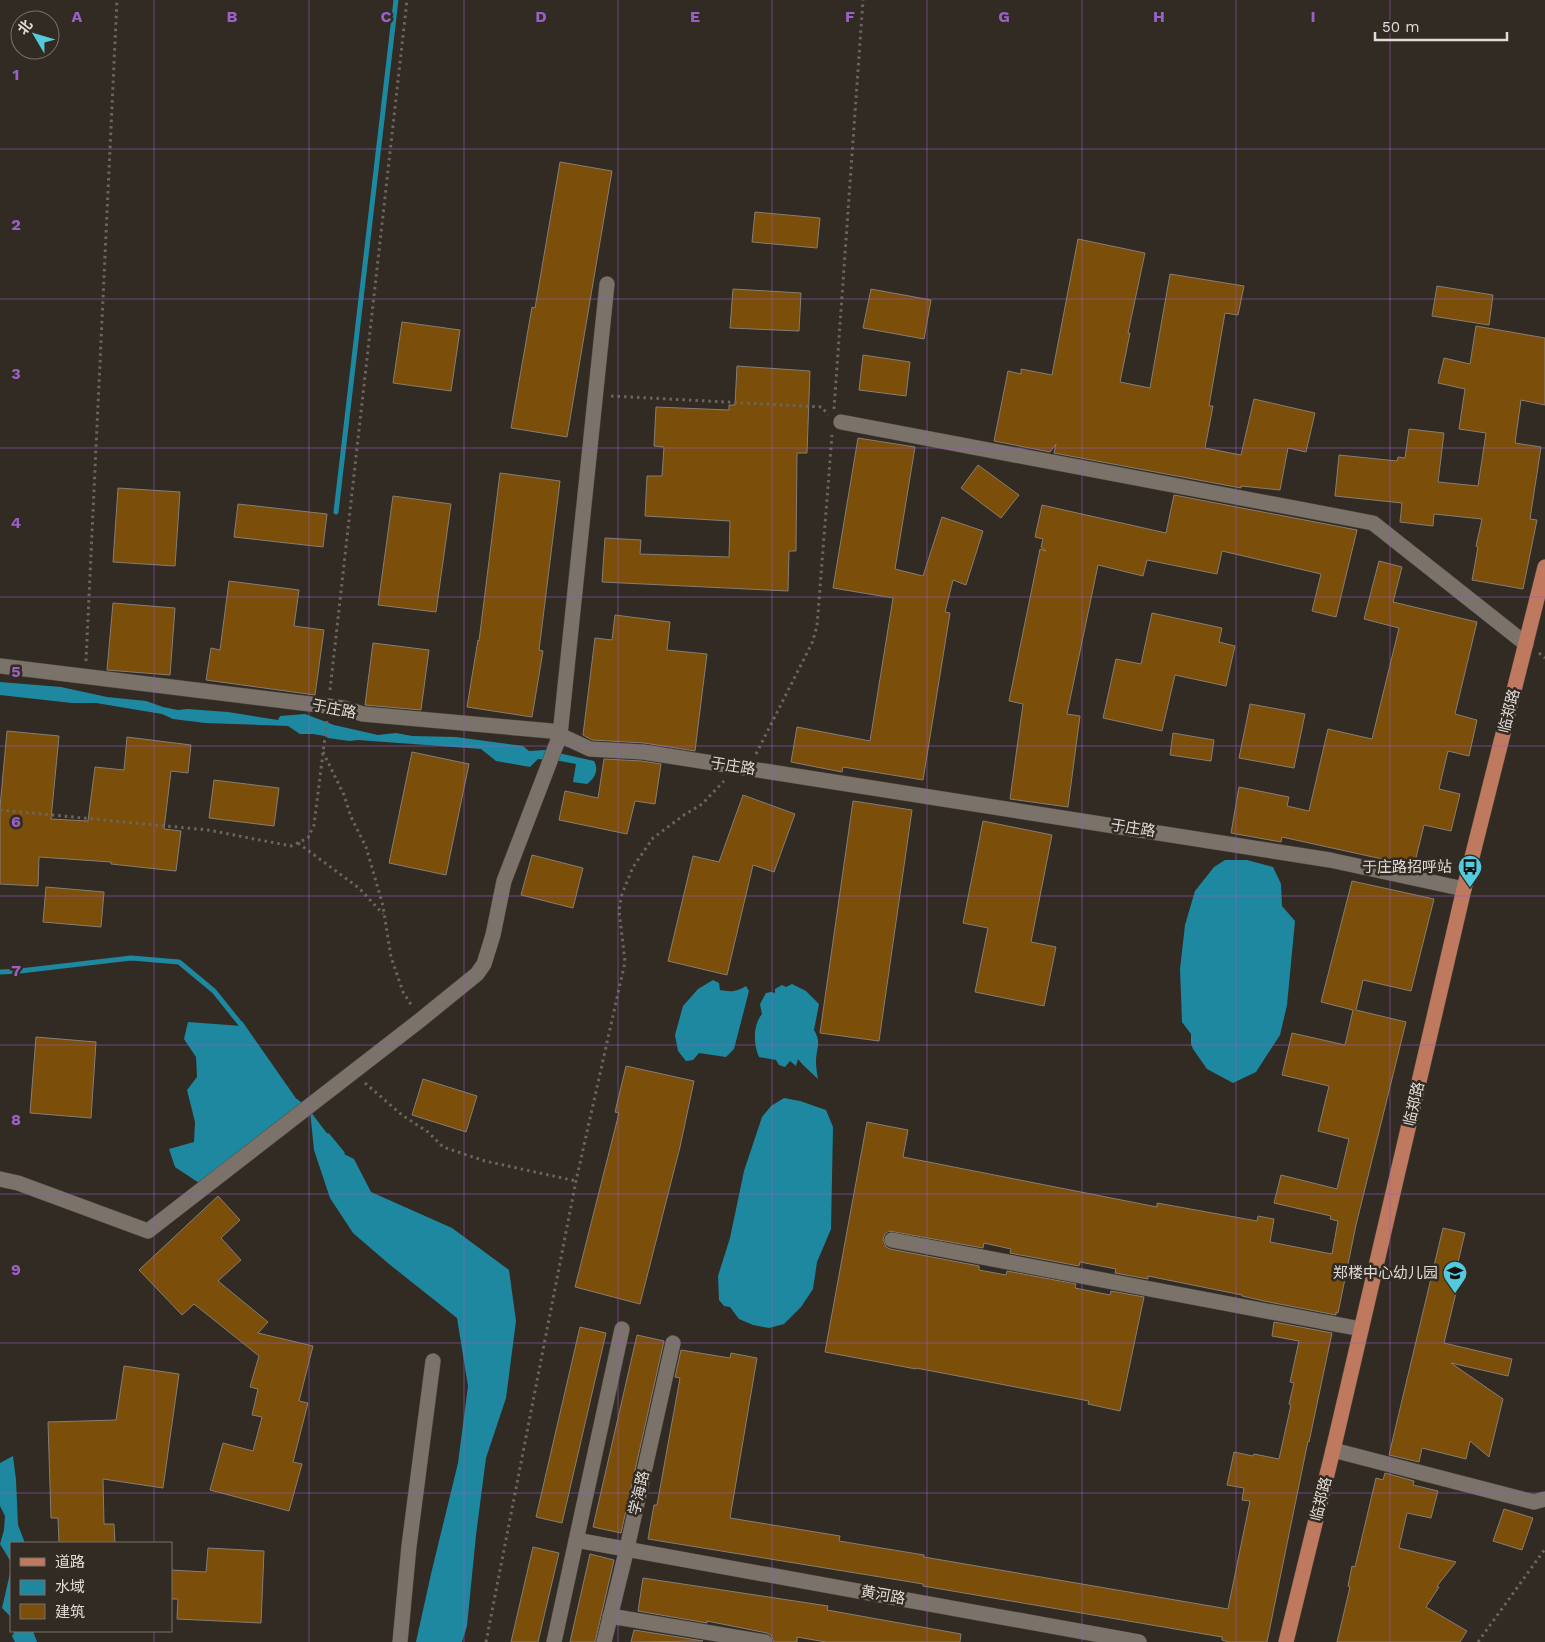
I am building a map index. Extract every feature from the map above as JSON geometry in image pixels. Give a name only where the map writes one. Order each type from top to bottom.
[{"type":"main road","name":"临郑路","points":[[1286,1642],[1333,1450],[1464,889],[1545,567]]},
{"type":"street","points":[[0,1179],[18,1182],[148,1231],[419,1021],[476,974],[484,964],[493,935],[504,881],[560,735],[607,284]]},
{"type":"street","points":[[837,421],[1374,523],[1526,644]]},
{"type":"street","name":"于庄路","points":[[0,666],[328,706],[363,714],[551,731],[590,750],[643,752],[1330,860],[1464,889]]},
{"type":"street","points":[[892,1240],[1361,1329]]},
{"type":"street","points":[[554,1642],[622,1328]]},
{"type":"street","name":"学海路","points":[[604,1642],[673,1343]]},
{"type":"street","points":[[400,1642],[409,1546],[433,1361]]},
{"type":"street","points":[[1333,1450],[1534,1502],[1545,1499]]},
{"type":"street","name":"黄河路","points":[[576,1540],[1139,1642]]},
{"type":"street","points":[[610,1616],[765,1642]]},
{"type":"path","points":[[86,676],[117,0]]},
{"type":"path","points":[[0,810],[208,830],[291,846],[308,838],[314,825],[323,752],[407,0]]},
{"type":"path","points":[[486,1642],[576,1181],[625,962],[619,910],[622,894],[633,867],[653,838],[702,804],[744,768],[812,643],[817,626],[837,421],[863,0]]},
{"type":"path","points":[[596,395],[822,407],[837,421]]},
{"type":"path","points":[[323,752],[366,847],[385,915],[391,957],[403,992],[419,1021]]},
{"type":"path","points":[[297,843],[359,888],[385,915]]},
{"type":"path","points":[[353,1073],[402,1115],[428,1132],[443,1147],[484,1161],[576,1181]]},
{"type":"path","points":[[1478,1642],[1545,1548]]},
{"type":"water","points":[[0,682],[61,687],[107,697],[146,701],[178,710],[228,712],[278,720],[280,716],[305,714],[334,725],[378,735],[396,733],[412,736],[456,737],[523,746],[529,751],[545,750],[594,761],[596,771],[587,784],[573,782],[576,764],[560,761],[538,759],[530,767],[496,761],[481,749],[358,740],[349,741],[313,734],[300,734],[288,726],[205,723],[173,719],[162,714],[96,703],[72,703],[0,695]]},
{"type":"water","points":[[1225,860],[1247,860],[1273,867],[1281,884],[1282,906],[1295,921],[1287,1005],[1280,1035],[1256,1072],[1233,1083],[1207,1069],[1193,1049],[1191,1034],[1182,1022],[1180,969],[1185,925],[1195,891],[1214,867]]},
{"type":"water","points":[[713,980],[719,983],[720,990],[733,991],[746,986],[749,991],[734,1049],[726,1057],[699,1053],[693,1060],[686,1061],[678,1051],[675,1035],[683,1006],[698,989]]},
{"type":"water","points":[[792,984],[806,991],[819,1004],[814,1030],[818,1042],[816,1062],[818,1079],[798,1059],[796,1066],[790,1061],[785,1067],[779,1065],[776,1060],[759,1057],[757,1052],[755,1034],[757,1023],[762,1014],[760,1004],[766,993],[775,993],[775,989],[782,985],[786,987]]},
{"type":"water","points":[[188,1022],[242,1026],[294,1100],[299,1104],[210,1187],[196,1181],[175,1167],[169,1149],[194,1142],[195,1122],[187,1090],[197,1077],[196,1057],[184,1039]]},
{"type":"water","points":[[784,1098],[800,1101],[826,1110],[833,1127],[831,1229],[817,1262],[813,1289],[801,1307],[784,1324],[769,1328],[753,1325],[739,1319],[730,1307],[724,1306],[719,1300],[718,1276],[730,1238],[744,1171],[762,1117],[771,1106]]},
{"type":"water","points":[[310,1111],[342,1153],[354,1159],[371,1192],[452,1228],[509,1270],[516,1321],[506,1398],[486,1458],[467,1626],[462,1642],[416,1642],[458,1463],[468,1386],[457,1318],[353,1233],[330,1198],[314,1150]]},
{"type":"water","points":[[13,1456],[18,1525],[25,1542],[10,1542],[10,1560],[0,1544],[5,1516],[0,1506],[0,1463]]},
{"type":"water","points":[[10,1573],[10,1616],[2,1608]]},
{"type":"water","points":[[14,1632],[33,1632],[37,1642],[15,1642],[12,1636]]},
{"type":"building","points":[[560,162],[612,171],[567,437],[511,428],[532,307],[535,308]]},
{"type":"building","points":[[755,212],[820,218],[817,248],[752,242]]},
{"type":"building","points":[[1078,239],[1145,253],[1120,382],[1150,388],[1170,274],[1244,286],[1238,315],[1225,313],[1209,406],[1213,406],[1205,448],[1241,455],[1254,399],[1315,413],[1306,452],[1288,448],[1280,490],[1241,486],[1241,488],[1054,453],[1056,444],[1050,452],[994,441],[1008,371],[1021,374],[1021,369],[1052,375]]},
{"type":"building","points":[[1437,286],[1493,295],[1489,325],[1432,316]]},
{"type":"building","points":[[733,289],[801,293],[799,331],[730,328]]},
{"type":"building","points":[[871,289],[931,300],[924,339],[863,328]]},
{"type":"building","points":[[402,322],[460,330],[451,391],[393,383]]},
{"type":"building","points":[[1476,326],[1545,338],[1545,405],[1521,400],[1515,443],[1541,447],[1530,519],[1537,520],[1523,589],[1472,580],[1478,547],[1476,546],[1482,519],[1434,514],[1433,526],[1400,522],[1402,503],[1335,496],[1339,455],[1397,461],[1398,457],[1405,458],[1409,429],[1444,433],[1438,482],[1478,486],[1486,433],[1459,429],[1465,389],[1438,383],[1444,358],[1470,364]]},
{"type":"building","points":[[863,355],[910,362],[906,396],[859,390]]},
{"type":"building","points":[[737,366],[810,371],[807,453],[797,453],[796,551],[789,551],[788,591],[602,582],[605,538],[641,540],[640,554],[729,557],[730,521],[645,516],[647,476],[662,476],[664,447],[654,446],[656,407],[729,410],[729,405],[735,405]]},
{"type":"building","points":[[858,438],[915,447],[895,569],[923,576],[942,517],[983,531],[966,585],[953,580],[945,612],[950,613],[923,780],[843,767],[842,772],[791,762],[797,727],[870,741],[893,598],[833,588]]},
{"type":"building","points":[[978,465],[1019,495],[1001,518],[961,488]]},
{"type":"building","points":[[500,473],[560,481],[539,650],[543,651],[532,717],[467,707],[479,641]]},
{"type":"building","points":[[118,488],[180,492],[175,566],[113,562]]},
{"type":"building","points":[[1174,495],[1357,530],[1336,617],[1312,611],[1321,574],[1222,551],[1217,574],[1147,560],[1143,576],[1098,565],[1067,714],[1080,716],[1068,807],[1010,799],[1023,704],[1009,701],[1040,549],[1046,551],[1041,547],[1043,539],[1035,537],[1042,505],[1166,533]]},
{"type":"building","points":[[393,496],[451,504],[436,612],[378,605]]},
{"type":"building","points":[[238,504],[327,514],[323,547],[234,537]]},
{"type":"building","points":[[1379,561],[1402,567],[1393,602],[1477,622],[1455,714],[1477,720],[1469,756],[1448,751],[1439,789],[1460,794],[1451,831],[1424,825],[1414,866],[1282,837],[1281,842],[1231,833],[1239,787],[1289,797],[1287,806],[1309,811],[1328,729],[1372,739],[1399,628],[1364,619]]},
{"type":"building","points":[[229,581],[299,590],[294,626],[324,630],[315,695],[206,680],[211,648],[220,650]]},
{"type":"building","points":[[113,603],[175,608],[170,675],[107,670]]},
{"type":"building","points":[[1152,613],[1222,628],[1219,642],[1235,646],[1226,686],[1175,675],[1162,731],[1103,718],[1116,659],[1141,664]]},
{"type":"building","points":[[615,615],[670,622],[667,650],[707,654],[695,751],[644,743],[592,740],[583,735],[595,638],[612,640]]},
{"type":"building","points":[[373,643],[429,650],[421,710],[365,705]]},
{"type":"building","points":[[1250,704],[1305,714],[1294,768],[1239,758]]},
{"type":"building","points":[[7,731],[59,736],[51,819],[88,821],[95,767],[124,770],[127,737],[191,745],[188,773],[171,771],[164,829],[181,831],[176,871],[111,864],[111,862],[39,857],[38,886],[0,884],[0,807]]},
{"type":"building","points":[[1173,733],[1214,740],[1211,761],[1170,755]]},
{"type":"building","points":[[412,752],[469,764],[446,875],[389,863]]},
{"type":"building","points":[[604,759],[661,764],[655,804],[635,801],[627,834],[559,820],[565,791],[598,798]]},
{"type":"building","points":[[214,780],[279,788],[274,826],[209,818]]},
{"type":"building","points":[[743,795],[795,814],[774,872],[753,865],[727,975],[668,961],[693,856],[719,862]]},
{"type":"building","points":[[853,801],[912,810],[879,1041],[820,1033]]},
{"type":"building","points":[[983,821],[1052,835],[1031,942],[1056,947],[1044,1006],[975,992],[988,928],[963,923]]},
{"type":"building","points":[[532,855],[583,868],[573,908],[521,895]]},
{"type":"building","points":[[1352,881],[1434,899],[1411,991],[1363,980],[1356,1010],[1406,1022],[1336,1315],[1148,1276],[1148,1279],[1115,1273],[1116,1269],[1080,1262],[1079,1266],[1010,1253],[1011,1249],[984,1243],[983,1248],[889,1231],[883,1239],[886,1247],[890,1249],[979,1266],[979,1270],[1006,1275],[1007,1271],[1076,1284],[1075,1288],[1110,1295],[1111,1291],[1144,1297],[1120,1411],[1088,1404],[1089,1401],[825,1352],[867,1122],[908,1130],[903,1157],[1157,1207],[1157,1203],[1257,1221],[1258,1216],[1274,1219],[1270,1242],[1332,1254],[1338,1221],[1330,1219],[1331,1216],[1274,1203],[1281,1175],[1337,1189],[1349,1139],[1318,1131],[1329,1086],[1282,1075],[1292,1033],[1345,1045],[1353,1010],[1321,1002]]},
{"type":"building","points":[[46,887],[104,892],[101,927],[43,922]]},
{"type":"building","points":[[36,1037],[96,1042],[91,1118],[30,1113]]},
{"type":"building","points":[[626,1066],[694,1081],[680,1147],[640,1304],[575,1287],[619,1113],[615,1112]]},
{"type":"building","points":[[423,1079],[477,1096],[466,1132],[412,1115]]},
{"type":"building","points":[[218,1196],[240,1220],[221,1238],[241,1260],[218,1281],[268,1322],[258,1333],[313,1346],[299,1401],[308,1403],[293,1462],[302,1464],[289,1511],[210,1490],[223,1443],[253,1451],[262,1417],[252,1415],[258,1389],[250,1387],[259,1356],[194,1304],[182,1315],[139,1270]]},
{"type":"building","points":[[1443,1228],[1465,1233],[1454,1279],[1459,1280],[1444,1343],[1512,1359],[1508,1376],[1451,1363],[1503,1399],[1489,1457],[1470,1441],[1466,1459],[1422,1448],[1419,1462],[1389,1455]]},
{"type":"building","points":[[1274,1322],[1332,1333],[1267,1642],[1229,1642],[1222,1640],[1222,1637],[923,1586],[923,1584],[648,1539],[654,1505],[657,1505],[680,1378],[675,1377],[681,1350],[730,1358],[731,1353],[757,1358],[730,1518],[840,1536],[839,1541],[924,1555],[924,1557],[1228,1609],[1250,1501],[1242,1500],[1244,1488],[1227,1485],[1234,1452],[1279,1459],[1291,1405],[1289,1404],[1294,1383],[1290,1382],[1299,1341],[1272,1336]]},
{"type":"building","points":[[580,1327],[606,1333],[562,1523],[536,1517]]},
{"type":"building","points":[[637,1335],[664,1341],[621,1533],[593,1527]]},
{"type":"building","points":[[124,1366],[179,1374],[163,1488],[103,1479],[104,1524],[114,1524],[115,1542],[59,1542],[58,1518],[51,1518],[48,1422],[116,1420]]},
{"type":"building","points":[[1385,1473],[1414,1481],[1413,1485],[1438,1491],[1431,1518],[1407,1513],[1399,1548],[1456,1562],[1437,1586],[1439,1587],[1426,1607],[1467,1631],[1460,1642],[1337,1642],[1350,1587],[1348,1586],[1352,1566],[1355,1567],[1376,1478],[1383,1480]]},
{"type":"building","points":[[1504,1509],[1533,1518],[1522,1550],[1493,1541]]},
{"type":"building","points":[[533,1547],[559,1553],[538,1642],[511,1642]]},
{"type":"building","points":[[208,1548],[264,1551],[261,1623],[177,1619],[178,1599],[172,1599],[172,1570],[206,1572]]},
{"type":"building","points":[[590,1554],[614,1560],[595,1642],[570,1642]]},
{"type":"building","points":[[643,1578],[828,1606],[827,1610],[961,1634],[960,1642],[826,1642],[797,1637],[797,1642],[774,1642],[771,1635],[767,1633],[707,1621],[707,1623],[638,1611]]},
{"type":"building","points":[[634,1630],[703,1641],[631,1642]]},
{"type":"waterway","points":[[336,512],[396,0]]},
{"type":"waterway","points":[[0,972],[131,958],[179,962],[214,991],[242,1026]]},
{"type":"waterway","points":[[241,1024],[294,1100],[305,1108]]},
{"type":"waterway","points":[[328,1136],[342,1153]]},
{"type":"place","name":"于庄路招呼站","points":[[1470,888]]},
{"type":"place","name":"郑楼中心幼儿园","points":[[1455,1294]]}]
